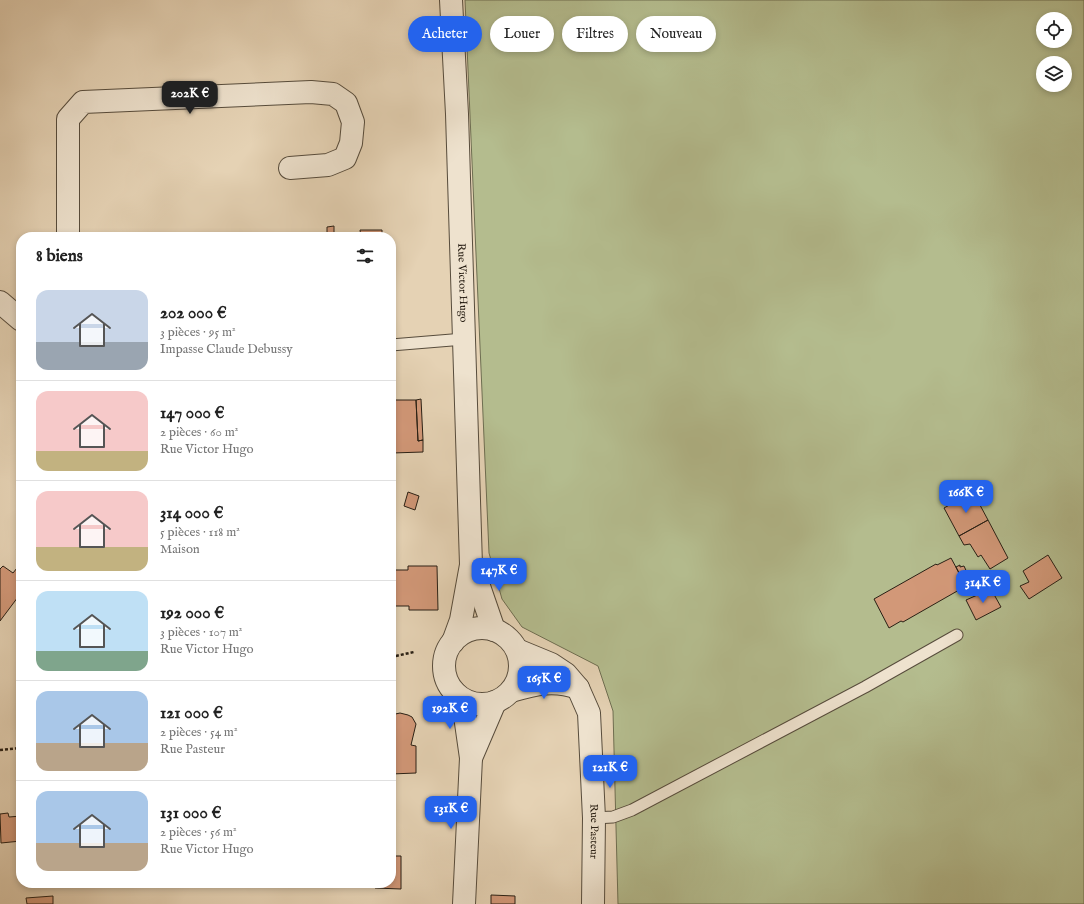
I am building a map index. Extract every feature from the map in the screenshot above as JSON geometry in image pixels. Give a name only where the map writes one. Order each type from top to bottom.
[{"type":"street","name":"Rue Victor Hugo","points":[[450,0],[456,114],[471,565],[461,620],[453,642]]},
{"type":"street","points":[[68,232],[68,119],[84,102],[312,92],[333,94],[346,103],[353,122],[351,143],[345,158],[328,165],[290,168]]},
{"type":"street","points":[[0,302],[16,316]]},
{"type":"street","name":"Rue Victor Hugo","points":[[471,565],[494,630]]},
{"type":"street","points":[[464,904],[471,758],[465,716],[456,693],[446,679],[444,666],[446,654],[453,642],[463,634],[475,629],[494,630],[509,639],[517,650],[520,673],[516,685],[503,697],[471,758]]},
{"type":"street","name":"Rue Pasteur","points":[[517,650],[551,664],[566,674],[578,688],[589,713],[594,818],[593,904]]},
{"type":"street","points":[[456,693],[466,701],[477,704],[503,697],[532,684],[566,683],[578,688]]},
{"type":"lane","points":[[396,345],[464,339]]},
{"type":"lane","points":[[594,818],[613,816],[632,810],[865,687],[957,635]]},
{"type":"path","points":[[396,656],[414,652]]},
{"type":"path","points":[[0,750],[16,748]]},
{"type":"green space","points":[[465,0],[1084,0],[1084,904],[618,904],[613,711],[598,666],[522,627],[502,599],[489,553],[467,52],[482,52],[482,16],[466,16]]},
{"type":"building","points":[[334,226],[334,232],[327,232],[327,227]]},
{"type":"building","points":[[360,230],[382,230],[382,232],[360,232]]},
{"type":"building","points":[[421,399],[423,440],[418,441],[416,400]]},
{"type":"building","points":[[396,400],[416,400],[418,441],[423,440],[423,452],[396,453]]},
{"type":"building","points":[[408,492],[419,496],[415,510],[404,506]]},
{"type":"building","points":[[973,492],[988,520],[959,536],[944,508]]},
{"type":"building","points":[[988,520],[1008,558],[990,569],[981,555],[978,557],[970,544],[964,545],[959,536]]},
{"type":"building","points":[[1048,555],[1062,578],[1029,599],[1020,586],[1029,582],[1023,571]]},
{"type":"building","points":[[951,558],[966,586],[903,622],[901,621],[889,628],[874,599],[936,564],[937,565]]},
{"type":"building","points":[[960,565],[960,567],[964,566],[969,577],[963,581],[956,567]]},
{"type":"building","points":[[3,566],[13,573],[16,569],[16,600],[0,621],[0,569]]},
{"type":"building","points":[[408,566],[437,566],[438,610],[409,610],[409,606],[396,606],[396,570],[408,570]]},
{"type":"building","points":[[991,589],[1001,607],[976,620],[966,600]]},
{"type":"building","points":[[400,713],[412,717],[416,724],[411,745],[416,746],[416,773],[396,774],[396,714]]},
{"type":"building","points":[[8,813],[9,817],[16,816],[16,842],[1,843],[0,814]]},
{"type":"building","points":[[396,856],[401,856],[401,889],[375,888],[396,888]]},
{"type":"building","points":[[491,895],[515,896],[515,904],[491,904]]},
{"type":"building","points":[[53,896],[53,904],[27,904],[26,898]]}]
